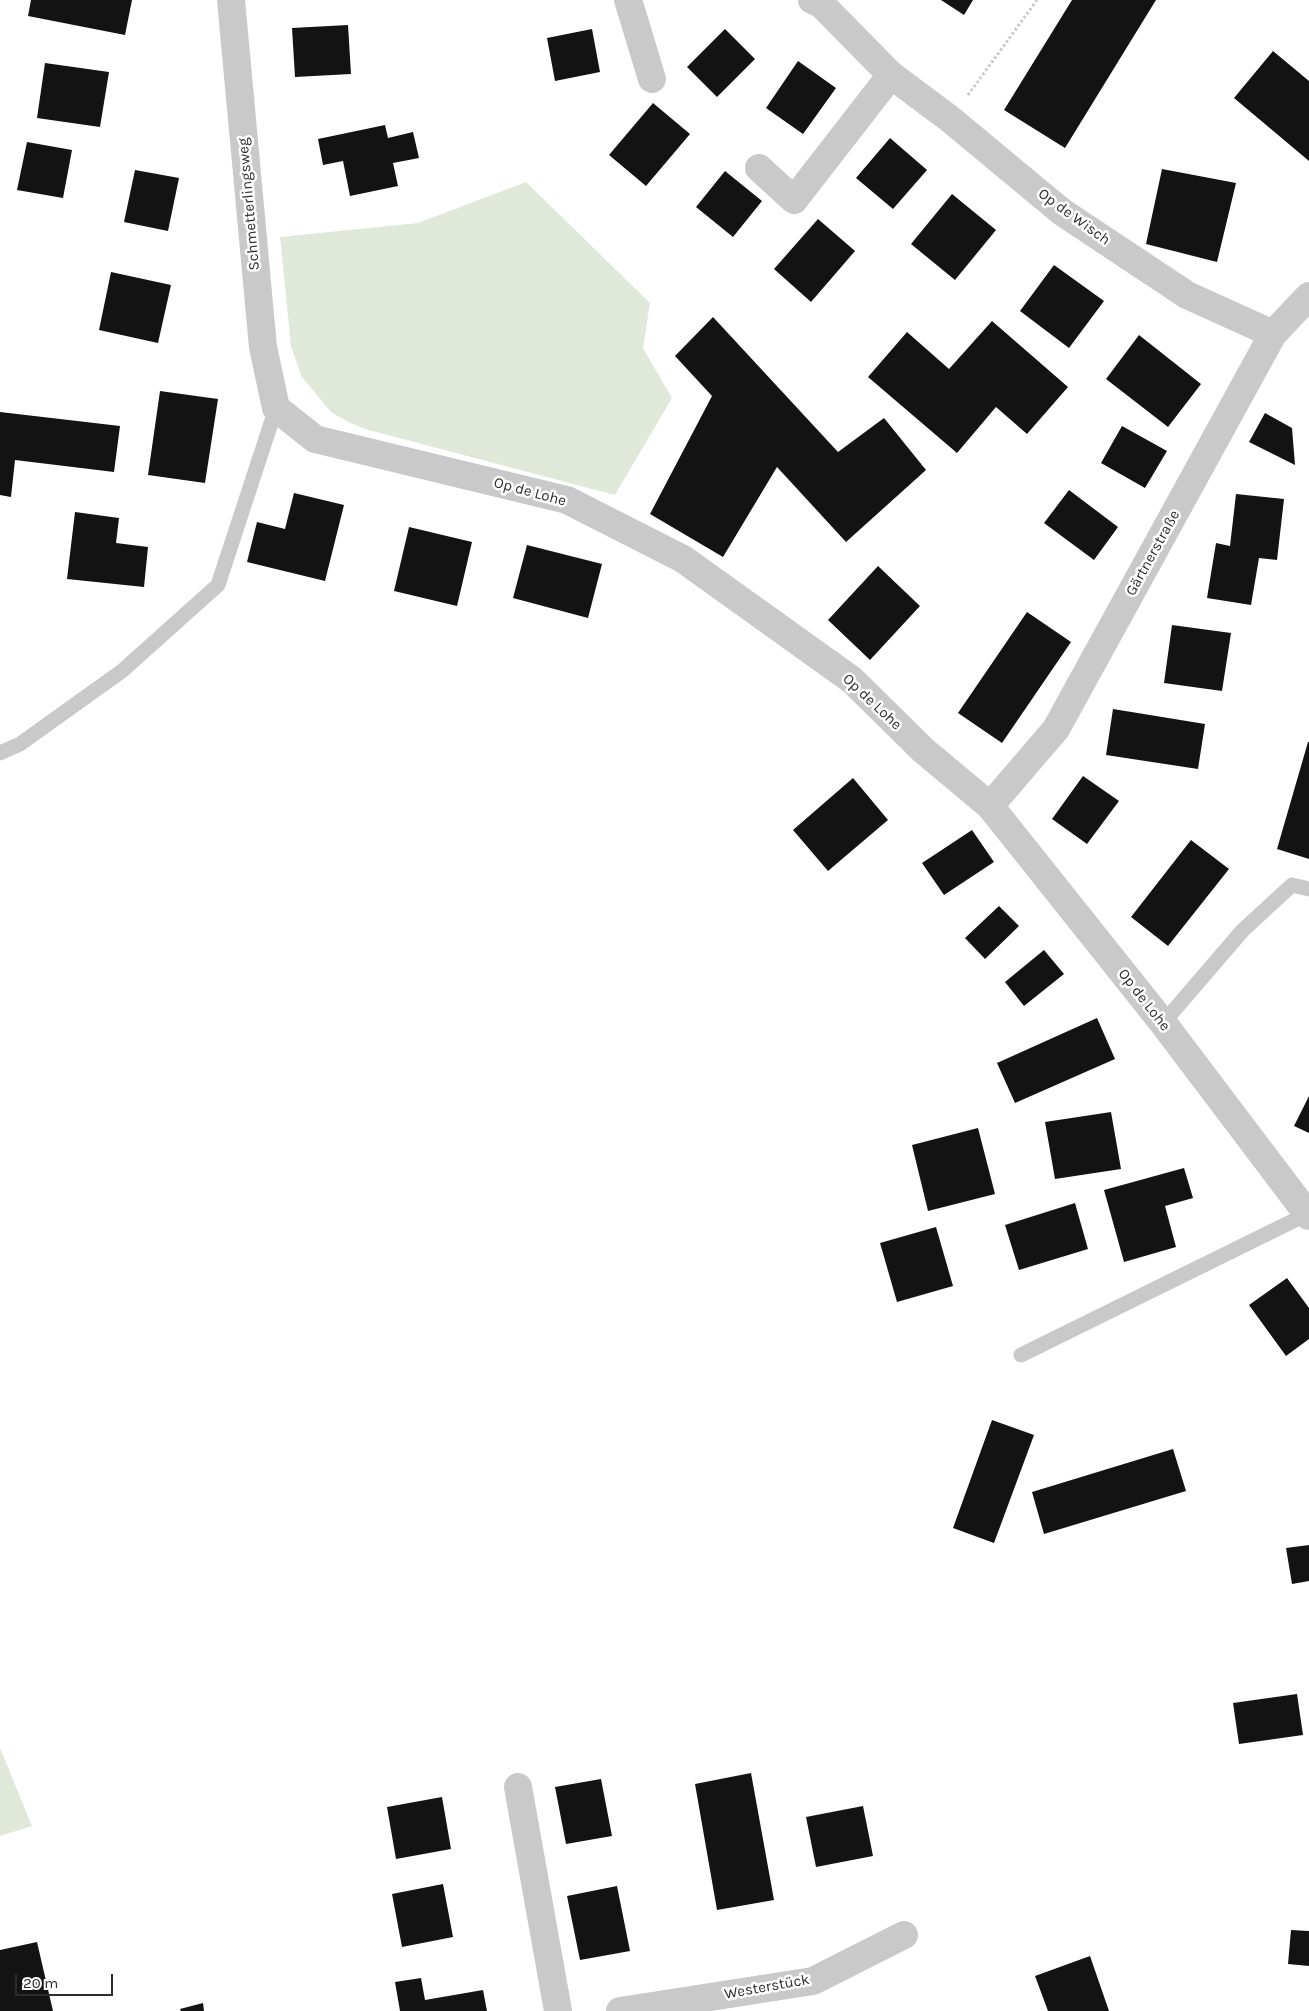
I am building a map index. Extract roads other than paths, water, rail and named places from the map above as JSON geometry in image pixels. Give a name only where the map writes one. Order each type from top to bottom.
[{"type":"street","name":"Schmetterlingsweg","points":[[230,0],[263,347],[276,408]]},
{"type":"street","points":[[628,0],[652,79]]},
{"type":"street","name":"Op de Wisch","points":[[819,1],[891,74],[950,119],[1070,218],[1187,295],[1273,334]]},
{"type":"street","points":[[759,168],[794,200],[891,74]]},
{"type":"street","name":"Gärtnerstraße","points":[[990,806],[1056,729],[1273,334],[1308,298]]},
{"type":"street","name":"Op de Lohe","points":[[276,408],[316,439],[567,500],[683,559],[852,680],[923,750],[990,806],[1163,1023],[1308,1215]]},
{"type":"street","points":[[518,1787],[558,2011]]},
{"type":"street","name":"Westerstück","points":[[620,2011],[814,1981],[904,1935]]},
{"type":"lane","points":[[0,753],[20,744],[122,671],[218,585],[276,408]]},
{"type":"lane","points":[[1163,1023],[1243,930],[1292,885],[1309,889]]},
{"type":"lane","points":[[1021,1355],[1308,1215]]}]
